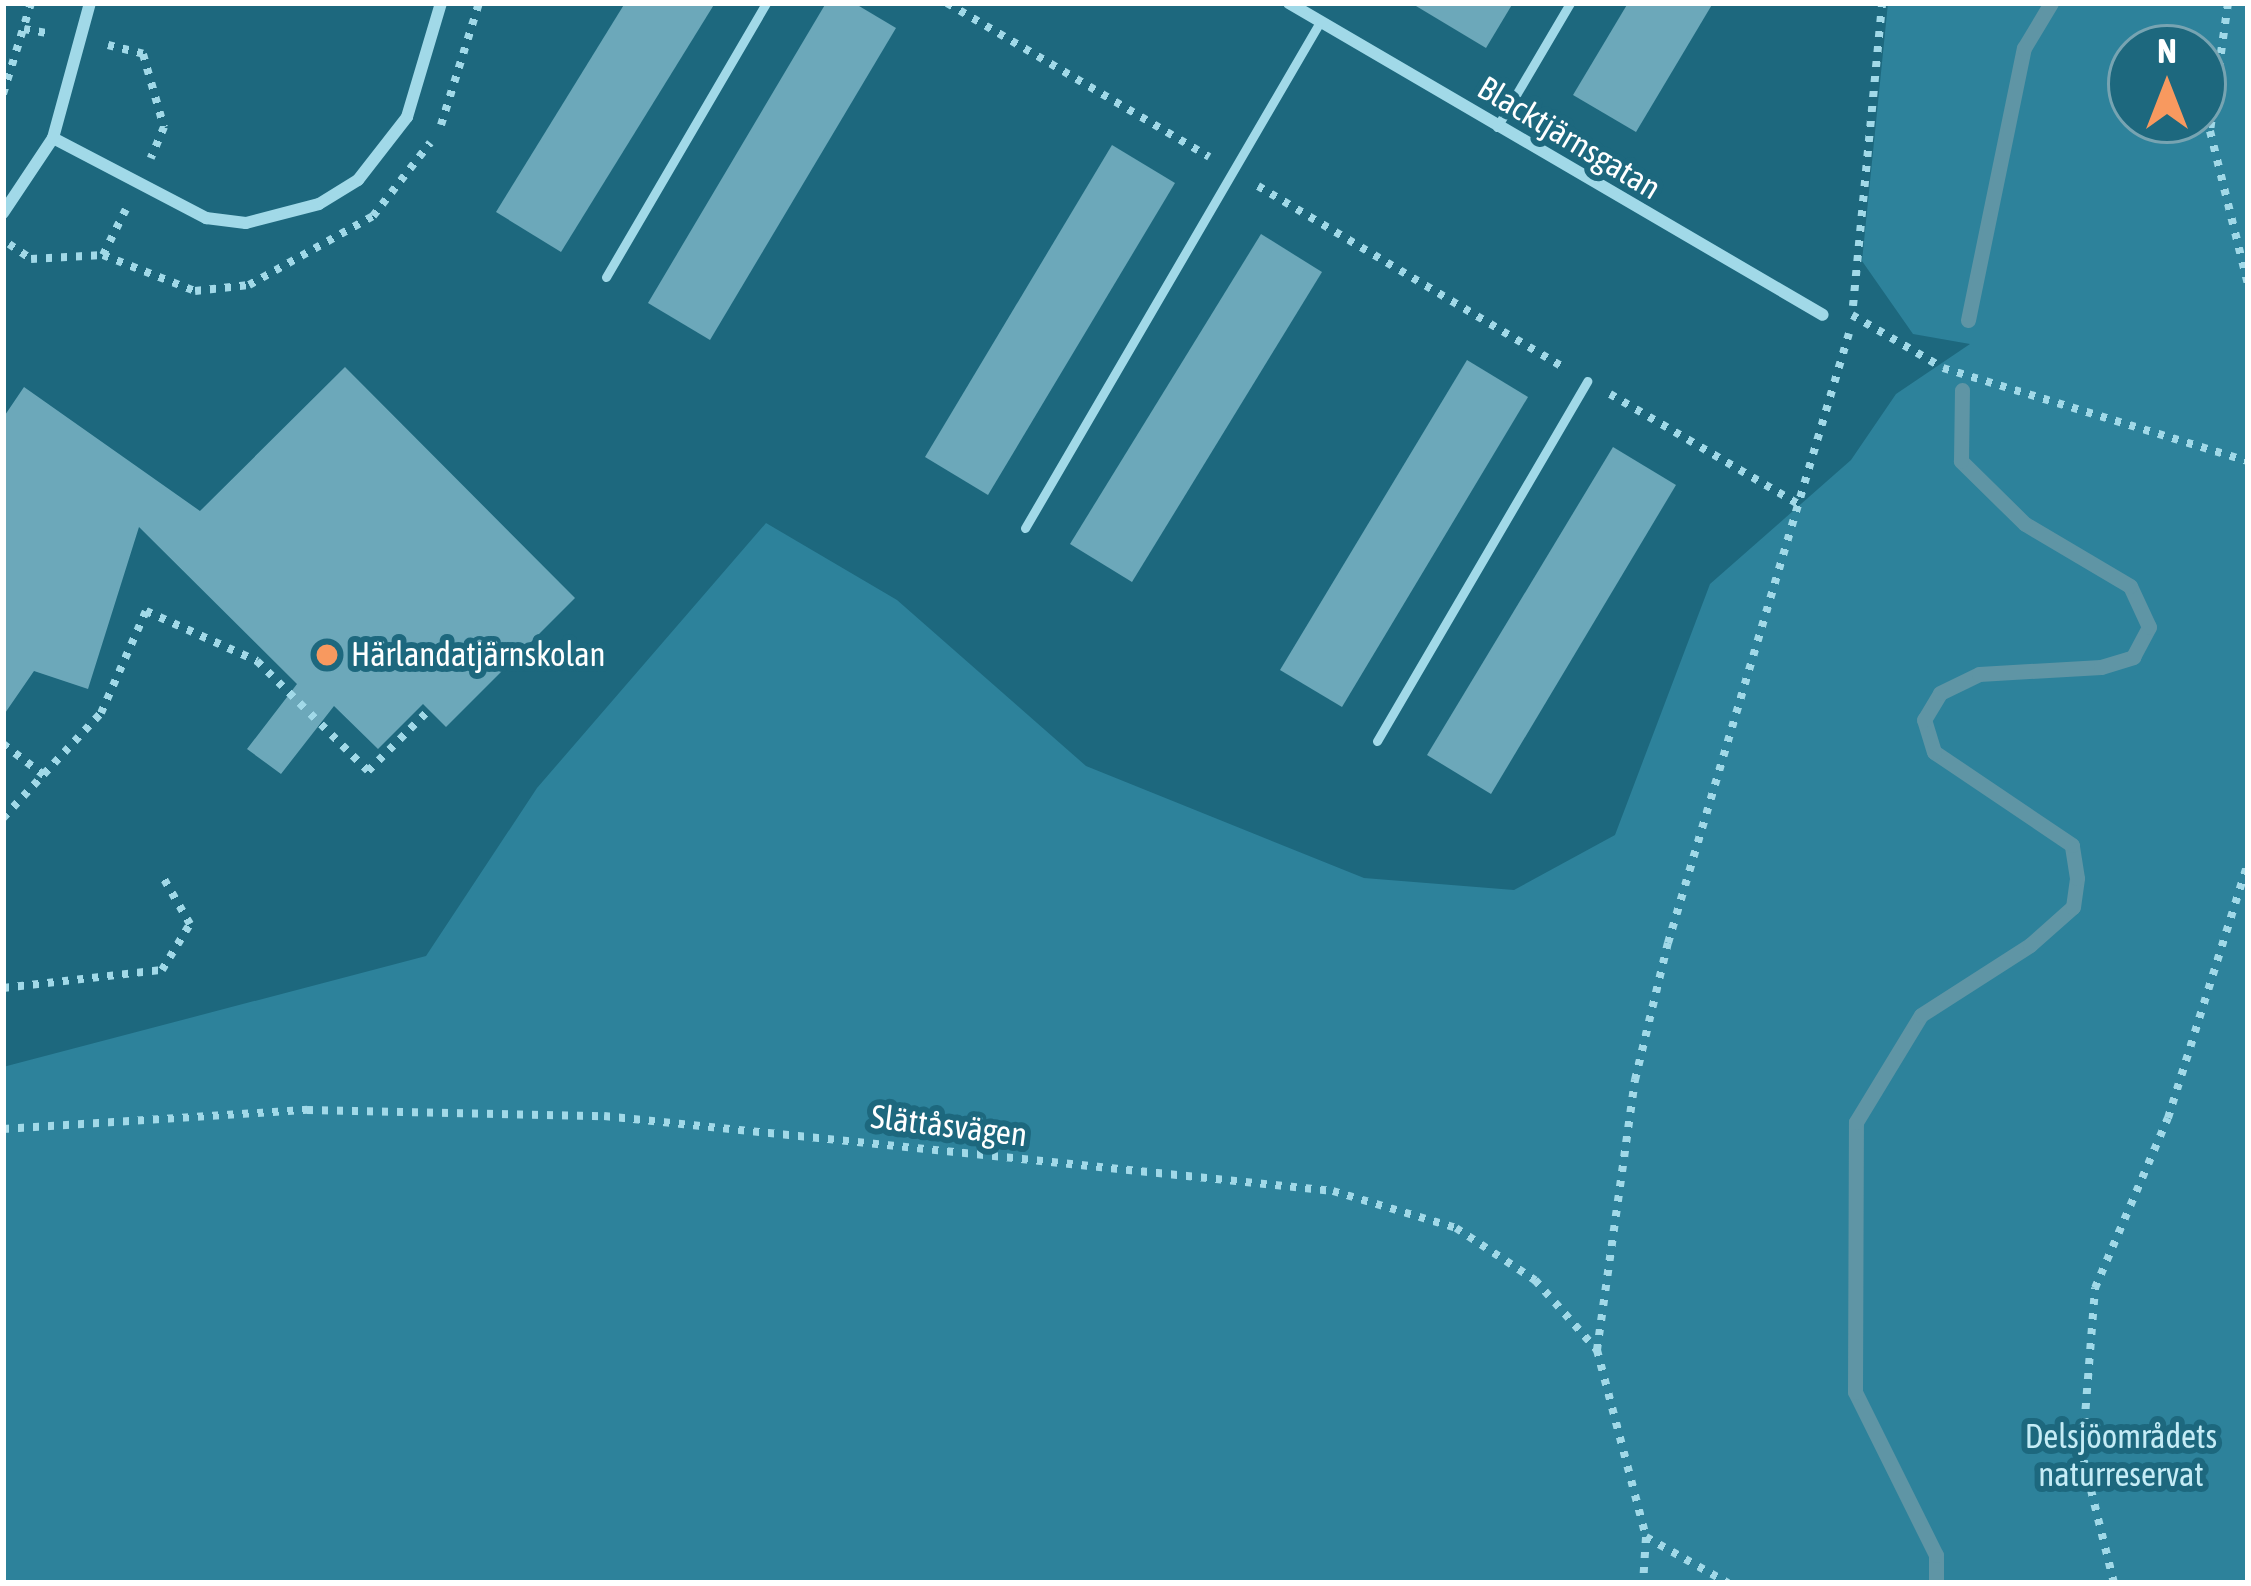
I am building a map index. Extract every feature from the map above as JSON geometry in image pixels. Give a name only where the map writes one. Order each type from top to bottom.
[{"type":"street","points":[[3,213],[53,138],[85,40],[90,3]]},
{"type":"street","points":[[53,138],[136,190],[246,223],[338,192],[407,117],[441,3]]},
{"type":"street","name":"Blacktjärnsgatan","points":[[1288,3],[1823,315]]},
{"type":"lane","points":[[606,277],[766,3]]},
{"type":"lane","points":[[1496,128],[1570,3]]},
{"type":"lane","points":[[1025,528],[1320,22]]},
{"type":"lane","points":[[1377,741],[1587,381]]},
{"type":"path","points":[[3,94],[31,3]]},
{"type":"path","points":[[947,3],[1798,504]]},
{"type":"path","points":[[1597,1350],[1668,943],[1852,315],[1882,3]]},
{"type":"path","points":[[2228,3],[2210,131],[2248,285]]},
{"type":"path","points":[[24,28],[143,54],[164,128],[103,255]]},
{"type":"path","points":[[1852,315],[1943,368],[2248,461]]},
{"type":"path","points":[[3,818],[101,713],[146,611],[257,661],[368,771],[426,713]]},
{"type":"path","points":[[3,744],[45,776]]},
{"type":"path","points":[[2114,1583],[2082,1454],[2095,1288],[2168,1118],[2248,863]]},
{"type":"path","points":[[3,988],[161,970],[190,924],[161,874]]},
{"type":"path","name":"Slättåsvägen","points":[[3,1129],[307,1110],[604,1115],[1334,1191],[1456,1228],[1535,1280],[1597,1350],[1646,1537],[1643,1583]]},
{"type":"path","points":[[1646,1537],[1728,1583]]},
{"type":"green space","name":"Delsjöområdets naturreservat","points":[[1888,3],[2248,3],[2248,1583],[3,1583],[3,1067],[426,956],[537,788],[766,523],[897,600],[1086,766],[1364,878],[1514,890],[1615,835],[1710,584],[1851,460],[1896,394],[1970,344],[1913,334],[1862,261]]},
{"type":"building","points":[[625,3],[715,3],[561,252],[496,212]]},
{"type":"building","points":[[826,3],[854,3],[896,28],[710,340],[648,303]]},
{"type":"building","points":[[1411,3],[1513,3],[1486,48]]},
{"type":"building","points":[[1628,3],[1713,3],[1636,132],[1573,95]]},
{"type":"building","points":[[1112,145],[1175,183],[988,495],[925,457]]},
{"type":"building","points":[[1261,234],[1322,272],[1132,582],[1070,544]]},
{"type":"building","points":[[1467,360],[1528,397],[1342,707],[1280,670]]},
{"type":"building","points":[[345,367],[575,598],[446,727],[423,704],[378,749],[334,706],[281,774],[247,749],[297,684],[139,527],[88,689],[34,671],[3,716],[3,418],[24,387],[200,511]]},
{"type":"building","points":[[1613,447],[1676,485],[1491,794],[1427,755]]},
{"type":"waterway","points":[[1968,320],[2024,48],[2051,3]]},
{"type":"waterway","points":[[1936,1583],[1936,1555],[1855,1392],[1856,1122],[1921,1015],[2030,945],[2073,907],[2077,878],[2072,845],[1934,752],[1924,720],[1940,693],[1979,674],[2101,667],[2133,657],[2149,627],[2130,586],[2025,524],[1961,461],[1962,390]]},
{"type":"place","name":"Härlandatjärnskolan","points":[[327,655]]}]
